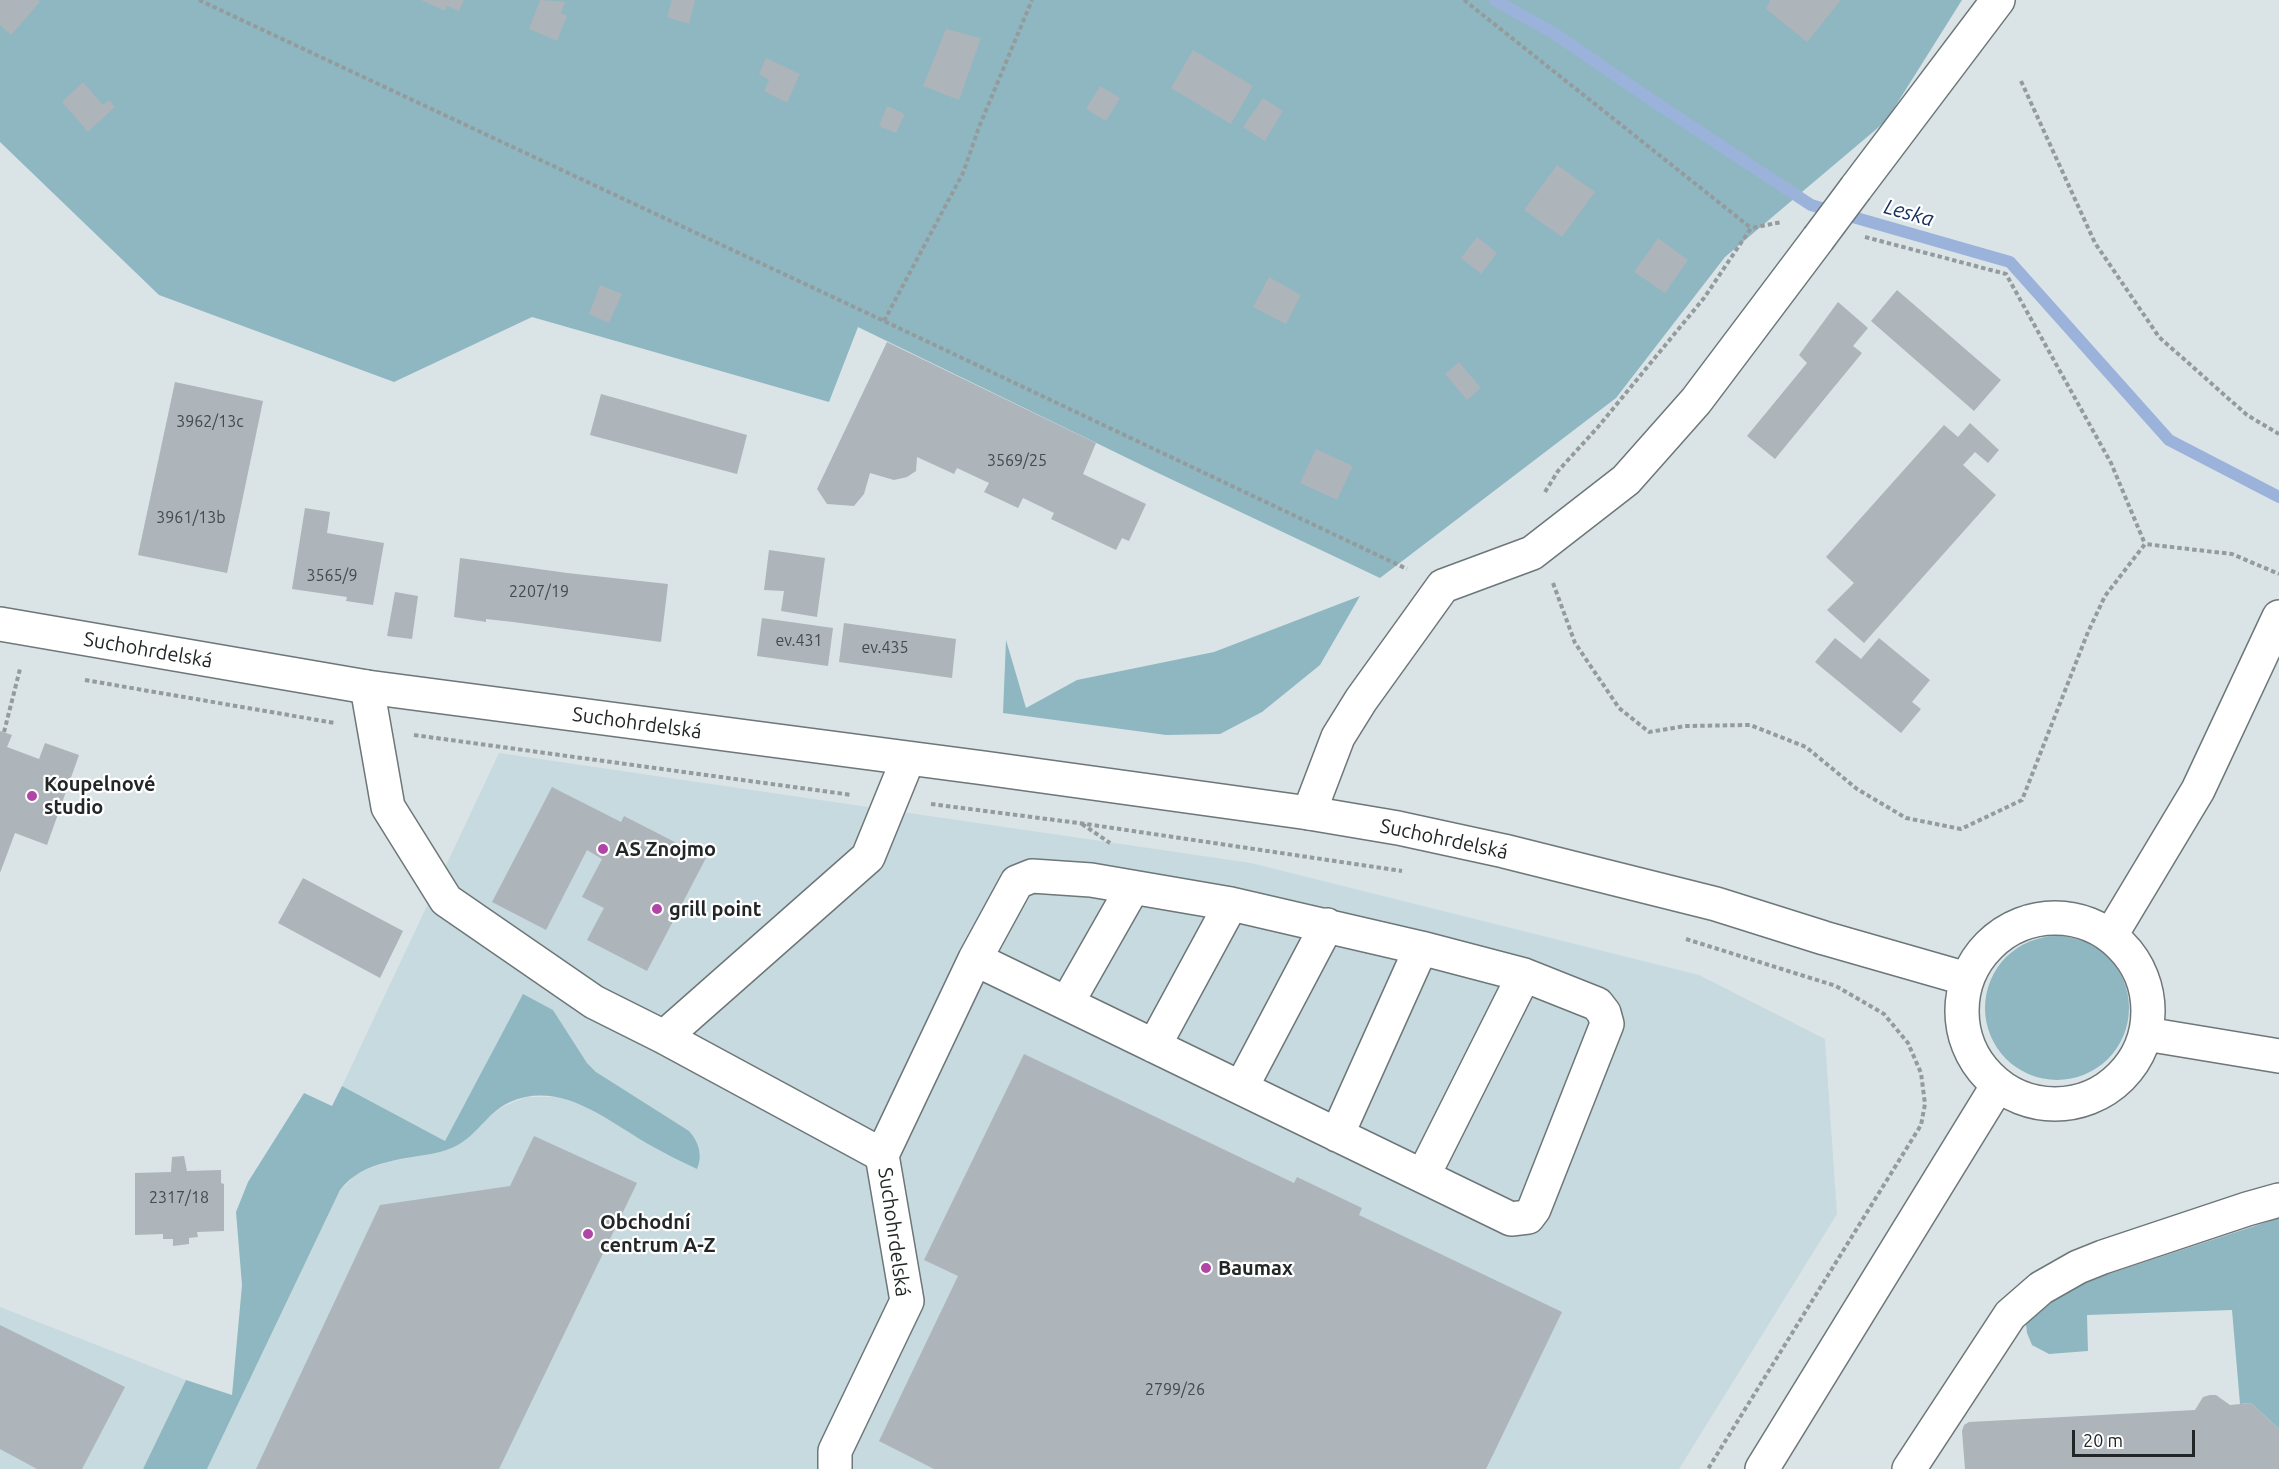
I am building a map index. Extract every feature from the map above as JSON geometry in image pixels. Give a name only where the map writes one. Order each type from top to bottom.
[{"type":"main road","points":[[1309,813],[1338,737],[1361,700],[1443,586],[1532,553],[1626,480],[1696,401],[1998,0]]},
{"type":"main road","points":[[2111,935],[2198,790],[2279,617]]},
{"type":"main road","name":"Suchohrdelská","points":[[0,624],[366,687],[1309,813],[1410,831],[1612,877],[1716,904],[1967,979]]},
{"type":"main road","name":"Suchohrdelská","points":[[366,687],[388,807],[446,900],[594,1002],[664,1037],[882,1155],[907,1302],[835,1451],[835,1469]]},
{"type":"main road","points":[[664,1037],[868,857],[908,759]]},
{"type":"main road","points":[[882,1155],[975,958],[1017,882],[1032,876],[1091,880],[1231,904],[1421,948],[1524,975],[1597,1004],[1604,1013],[1607,1024],[1534,1209],[1528,1217],[1511,1219],[975,958]]},
{"type":"main road","points":[[1067,1003],[1133,887]]},
{"type":"main road","points":[[1154,1046],[1231,904]]},
{"type":"main road","points":[[2057,916],[2085,922],[2111,935],[2131,955],[2144,980],[2150,1007],[2146,1034],[2136,1059],[2120,1079],[2098,1094],[2073,1103],[2047,1104],[2021,1098],[1998,1085],[1977,1064],[1965,1037],[1961,1008],[1967,979],[1981,954],[2002,933],[2028,921],[2057,916]]},
{"type":"main road","points":[[1241,1088],[1327,925]]},
{"type":"main road","points":[[1336,1134],[1421,948]]},
{"type":"main road","points":[[1423,1176],[1524,975]]},
{"type":"main road","points":[[2146,1034],[2279,1056]]},
{"type":"main road","points":[[1762,1469],[1998,1085]]},
{"type":"main road","points":[[1909,1469],[2010,1315],[2041,1288],[2078,1266],[2279,1200]]},
{"type":"path","points":[[199,0],[1443,586]]},
{"type":"path","points":[[884,321],[963,173],[1032,0]]},
{"type":"path","points":[[1464,0],[1750,228]]},
{"type":"path","points":[[2021,81],[2095,243],[2159,338],[2247,415],[2279,434]]},
{"type":"path","points":[[1541,499],[1558,471],[1598,427],[1704,298],[1750,228],[1789,221]]},
{"type":"path","points":[[1856,234],[2006,274],[2111,462],[2145,544]]},
{"type":"path","points":[[1532,553],[1556,587],[1575,643],[1619,708],[1649,732],[1685,726],[1750,725],[1806,747],[1857,789],[1906,818],[1961,829],[2022,800],[2088,632],[2105,596],[2145,544]]},
{"type":"path","points":[[2145,544],[2232,554],[2279,574]]},
{"type":"path","points":[[4,732],[20,669]]},
{"type":"shaded area","points":[[0,0],[1962,0],[1886,121],[1725,257],[1616,398],[1380,578],[858,327],[829,402],[532,317],[394,382],[159,295],[0,142]]},
{"type":"shaded area","points":[[1360,596],[1320,665],[1262,712],[1220,734],[1166,735],[1003,713],[1006,640],[1026,708],[1077,680],[1214,652]]},
{"type":"shaded area","points":[[499,753],[1251,863],[1699,975],[1825,1039],[1837,1214],[1679,1469],[207,1469],[340,1190],[358,1173],[386,1162],[441,1152],[504,1106],[526,1097],[559,1097],[580,1103],[649,1144],[699,1164],[700,1152],[587,1063],[553,1010],[523,995],[445,1141],[342,1086]]},
{"type":"shaded area","points":[[2057,936],[2084,942],[2097,948],[2108,957],[2117,968],[2123,981],[2129,1008],[2123,1035],[2117,1048],[2108,1059],[2097,1068],[2084,1074],[2057,1080],[2030,1074],[2017,1068],[2006,1059],[1997,1048],[1991,1035],[1985,1008],[1991,981],[1997,968],[2006,957],[2017,948],[2030,942]]},
{"type":"shaded area","points":[[523,994],[553,1010],[587,1063],[596,1072],[689,1131],[699,1149],[700,1159],[697,1169],[654,1147],[599,1114],[565,1099],[547,1096],[529,1097],[510,1102],[492,1114],[471,1136],[452,1148],[386,1162],[361,1172],[340,1190],[207,1469],[143,1469],[186,1380],[232,1395],[242,1285],[236,1212],[248,1182],[304,1093],[332,1106],[342,1086],[445,1141]]},
{"type":"shaded area","points":[[2279,1218],[2279,1429],[2251,1403],[2240,1404],[2232,1310],[2087,1315],[2088,1351],[2049,1354],[2032,1345],[2026,1324],[2030,1316],[2035,1310],[2073,1288],[2102,1276]]},
{"type":"shaded area","points":[[0,1307],[186,1380],[143,1469],[0,1469]]},
{"type":"building","points":[[0,0],[38,0],[40,2],[11,35],[0,25]]},
{"type":"building","points":[[421,0],[464,0],[459,11],[447,6],[445,11]]},
{"type":"building","points":[[540,0],[565,2],[561,13],[567,16],[557,41],[529,29]]},
{"type":"building","points":[[672,0],[695,0],[689,24],[667,17]]},
{"type":"building","points":[[1770,0],[1841,0],[1807,42],[1766,9]]},
{"type":"building","points":[[946,29],[981,38],[959,100],[923,86]]},
{"type":"building","points":[[1193,50],[1253,86],[1231,124],[1171,88]]},
{"type":"building","points":[[766,58],[800,74],[787,103],[764,91],[769,80],[759,74]]},
{"type":"building","points":[[83,82],[103,105],[109,100],[115,107],[88,132],[62,102]]},
{"type":"building","points":[[1100,86],[1120,98],[1106,121],[1086,109]]},
{"type":"building","points":[[1263,98],[1283,111],[1265,141],[1243,127]]},
{"type":"building","points":[[887,106],[905,114],[896,133],[879,126]]},
{"type":"building","points":[[1557,165],[1595,192],[1562,237],[1524,210]]},
{"type":"building","points":[[1477,237],[1497,253],[1481,274],[1461,258]]},
{"type":"building","points":[[1658,238],[1688,260],[1665,293],[1634,272]]},
{"type":"building","points":[[1269,277],[1301,295],[1286,324],[1253,307]]},
{"type":"building","points":[[600,285],[622,294],[609,323],[589,314]]},
{"type":"building","points":[[1897,290],[2001,380],[1974,411],[1871,321]]},
{"type":"building","points":[[1838,302],[1868,328],[1853,346],[1862,353],[1775,459],[1747,436],[1807,363],[1799,355]]},
{"type":"building","points":[[887,342],[1096,443],[1083,474],[1146,504],[1129,541],[1122,538],[1116,550],[1051,519],[1054,513],[1023,498],[1018,508],[984,492],[989,483],[957,468],[954,474],[917,457],[916,471],[907,477],[894,480],[870,473],[864,494],[854,506],[827,504],[817,489]]},
{"type":"building","points":[[1459,362],[1481,388],[1467,400],[1445,374]]},
{"type":"building","points":[[175,382],[263,401],[227,573],[138,555]]},
{"type":"building","points":[[601,394],[747,435],[737,474],[590,435]]},
{"type":"building","points":[[1970,423],[1999,450],[1988,463],[1975,452],[1963,465],[1996,495],[1864,643],[1827,610],[1854,583],[1826,557],[1944,425],[1958,437]]},
{"type":"building","points":[[1316,449],[1353,466],[1337,500],[1300,483]]},
{"type":"building","points":[[305,508],[330,512],[327,533],[384,543],[373,605],[346,601],[347,597],[292,589]]},
{"type":"building","points":[[769,550],[825,558],[817,617],[781,611],[784,591],[764,590]]},
{"type":"building","points":[[460,558],[668,584],[661,642],[513,622],[486,619],[486,622],[454,617]]},
{"type":"building","points":[[395,592],[418,596],[412,639],[387,636]]},
{"type":"building","points":[[762,618],[833,628],[828,666],[757,656]]},
{"type":"building","points":[[844,623],[956,639],[952,678],[839,662]]},
{"type":"building","points":[[1835,638],[1861,659],[1879,638],[1930,680],[1912,702],[1921,709],[1901,733],[1815,662]]},
{"type":"building","name":"Koupelnové studio","points":[[0,731],[12,735],[7,747],[39,759],[45,743],[79,755],[47,845],[15,833],[0,873]]},
{"type":"building","points":[[552,787],[621,822],[624,816],[706,858],[647,971],[587,940],[604,908],[582,897],[602,859],[587,850],[546,930],[492,902]]},
{"type":"building","points":[[303,878],[403,931],[380,978],[278,923]]},
{"type":"building","name":"Baumax","points":[[1024,1054],[1294,1183],[1297,1177],[1362,1208],[1359,1215],[1562,1312],[1486,1469],[934,1469],[879,1441],[958,1276],[924,1260]]},
{"type":"building","points":[[534,1136],[637,1183],[499,1469],[256,1469],[380,1205],[510,1186]]},
{"type":"building","points":[[184,1156],[187,1171],[221,1170],[221,1183],[224,1184],[224,1231],[197,1232],[198,1237],[189,1238],[189,1244],[173,1246],[173,1239],[163,1239],[163,1234],[135,1235],[135,1173],[171,1172],[172,1157]]},
{"type":"building","points":[[0,1325],[125,1387],[82,1469],[37,1469],[0,1449]]},
{"type":"building","points":[[2216,1395],[2230,1405],[2251,1403],[2279,1429],[2279,1469],[1965,1469],[1962,1431],[1964,1425],[1969,1422],[2195,1410],[2203,1397]]},
{"type":"waterway","name":"Leska","points":[[1495,0],[1555,34],[1811,205],[2010,262],[2169,440],[2279,497]]},
{"type":"place","name":"Koupelnové studio","points":[[32,796]]},
{"type":"place","name":"AS Znojmo","points":[[603,849]]},
{"type":"place","name":"grill point","points":[[657,909]]},
{"type":"place","name":"Obchodní centrum A-Z","points":[[588,1234]]},
{"type":"place","name":"Baumax","points":[[1206,1268]]}]
